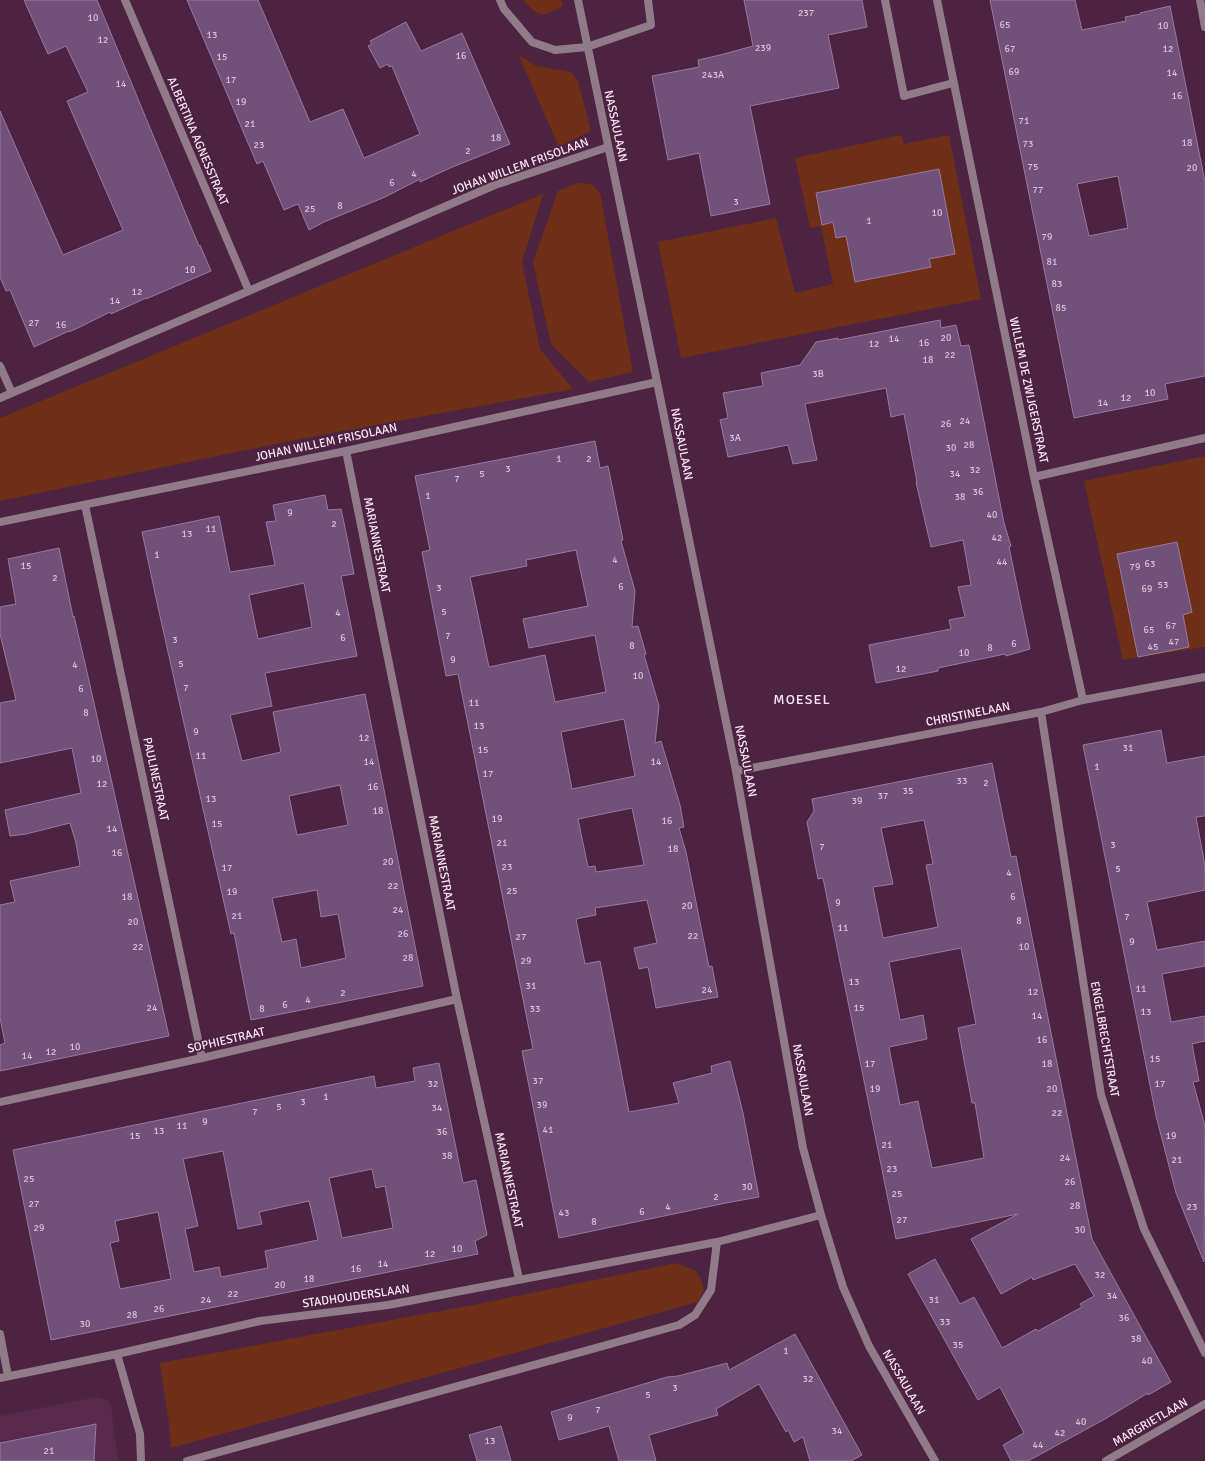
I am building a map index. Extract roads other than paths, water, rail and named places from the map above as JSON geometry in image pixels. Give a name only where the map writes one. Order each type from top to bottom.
[{"type":"street","name":"ALBERTINA AGNESSTRAAT","points":[[125,0],[249,291]]},
{"type":"street","points":[[500,0],[504,10],[532,42],[555,50],[587,47],[651,25],[648,0]]},
{"type":"street","name":"NASSAULAAN","points":[[578,0],[736,771],[803,1148],[820,1215],[843,1287],[869,1346],[935,1461]]},
{"type":"street","points":[[885,0],[904,96],[953,83]]},
{"type":"street","name":"WILLEM DE ZWIJGERSTRAAT","points":[[937,0],[1034,477],[1083,700]]},
{"type":"street","points":[[1200,0],[1205,27]]},
{"type":"street","name":"JOHAN WILLEM FRISOLAAN","points":[[0,398],[495,185],[608,147]]},
{"type":"street","points":[[0,366],[12,393]]},
{"type":"street","name":"JOHAN WILLEM FRISOLAAN","points":[[0,522],[346,451],[657,382]]},
{"type":"street","points":[[1034,477],[1205,438]]},
{"type":"street","name":"MARIANNESTRAAT","points":[[346,451],[457,999],[519,1279]]},
{"type":"street","name":"PAULINESTRAAT","points":[[85,505],[202,1058]]},
{"type":"street","name":"CHRISTINELAAN","points":[[736,771],[1041,712],[1083,700],[1205,678]]},
{"type":"street","name":"ENGELBRECHTSTRAAT","points":[[1041,712],[1101,1095],[1144,1230],[1205,1353]]},
{"type":"street","name":"SOPHIESTRAAT","points":[[0,1102],[202,1058],[457,999]]},
{"type":"street","name":"STADHOUDERSLAAN","points":[[4,1377],[117,1354],[260,1321],[388,1305],[717,1242],[820,1215]]},
{"type":"street","points":[[187,1461],[679,1325],[695,1315],[711,1290],[717,1242]]},
{"type":"street","points":[[0,1334],[4,1377]]},
{"type":"street","points":[[117,1354],[140,1434],[141,1461]]},
{"type":"street","name":"MARGRIETLAAN","points":[[1106,1461],[1205,1404]]},
{"type":"district","name":"MOESEL","points":[[802,699]]}]
